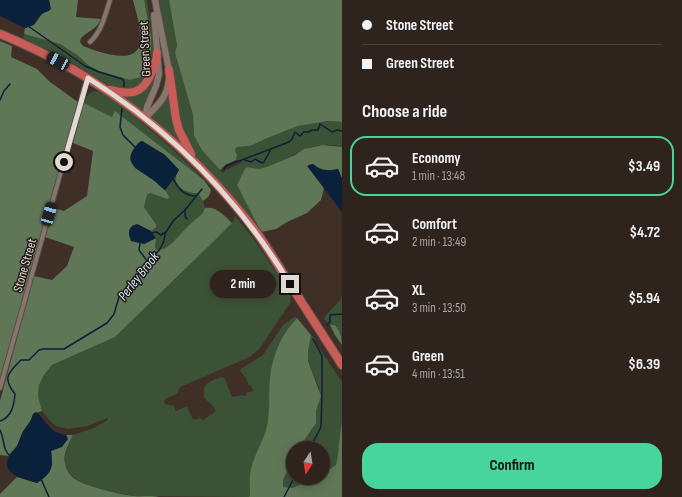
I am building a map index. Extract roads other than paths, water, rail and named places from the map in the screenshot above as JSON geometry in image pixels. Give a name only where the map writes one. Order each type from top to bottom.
[{"type":"highway","points":[[0,34],[47,56],[88,78],[145,118],[195,162],[225,194],[256,233],[342,365]]},
{"type":"highway","points":[[104,89],[127,93],[139,90],[146,84],[151,76],[156,64],[157,53]]},
{"type":"highway","points":[[169,70],[177,122],[195,162]]},
{"type":"street","points":[[90,42],[100,29],[110,0]]},
{"type":"street","name":"Green Street","points":[[145,118],[146,106],[158,80],[159,67],[154,0]]},
{"type":"street","name":"Green Street","points":[[145,118],[165,96],[169,82],[169,70],[154,0]]},
{"type":"street","name":"Stone Street","points":[[0,388],[88,78]]},
{"type":"water","points":[[0,0],[49,0],[51,9],[42,14],[35,24],[25,28],[0,16]]},
{"type":"water","points":[[142,141],[165,155],[179,170],[165,190],[134,167],[130,160],[133,150],[138,143]]},
{"type":"water","points":[[313,164],[325,170],[338,169],[342,178],[342,212],[307,166]]},
{"type":"water","points":[[137,224],[151,231],[156,238],[144,244],[131,241],[129,231],[131,227]]},
{"type":"water","points":[[36,412],[55,432],[66,435],[68,439],[62,447],[51,451],[52,462],[49,473],[37,483],[15,475],[8,468],[7,462],[33,414]]},
{"type":"waterway","points":[[28,26],[85,66],[122,79],[124,81],[124,89]]},
{"type":"waterway","points":[[0,100],[4,91],[10,84]]},
{"type":"waterway","points":[[122,108],[120,127],[123,135],[135,147]]},
{"type":"waterway","name":"Perley Brook","points":[[224,169],[226,166],[289,142],[295,132],[300,136],[304,132],[318,130],[320,124],[332,132],[337,130],[342,131]]},
{"type":"waterway","points":[[245,160],[251,162],[255,159],[262,163],[271,149]]},
{"type":"waterway","points":[[173,179],[182,191],[195,196]]},
{"type":"waterway","name":"Perley Brook","points":[[0,421],[10,414],[13,406],[15,394],[8,380],[10,372],[21,360],[29,360],[39,350],[64,349],[107,323],[114,314],[119,297],[160,249],[164,241],[165,234],[173,221],[185,210],[202,189]]},
{"type":"waterway","name":"Perley Brook","points":[[185,210],[185,216],[187,219]]},
{"type":"waterway","points":[[152,233],[156,232],[161,235],[166,232]]},
{"type":"waterway","points":[[140,243],[139,250],[148,262]]},
{"type":"waterway","points":[[327,325],[330,322],[330,315],[342,314]]},
{"type":"waterway","points":[[313,339],[322,356],[321,427],[314,441]]},
{"type":"waterway","points":[[0,430],[6,451],[11,457]]},
{"type":"waterway","points":[[41,479],[49,497]]},
{"type":"waterway","points":[[284,497],[290,485]]}]
